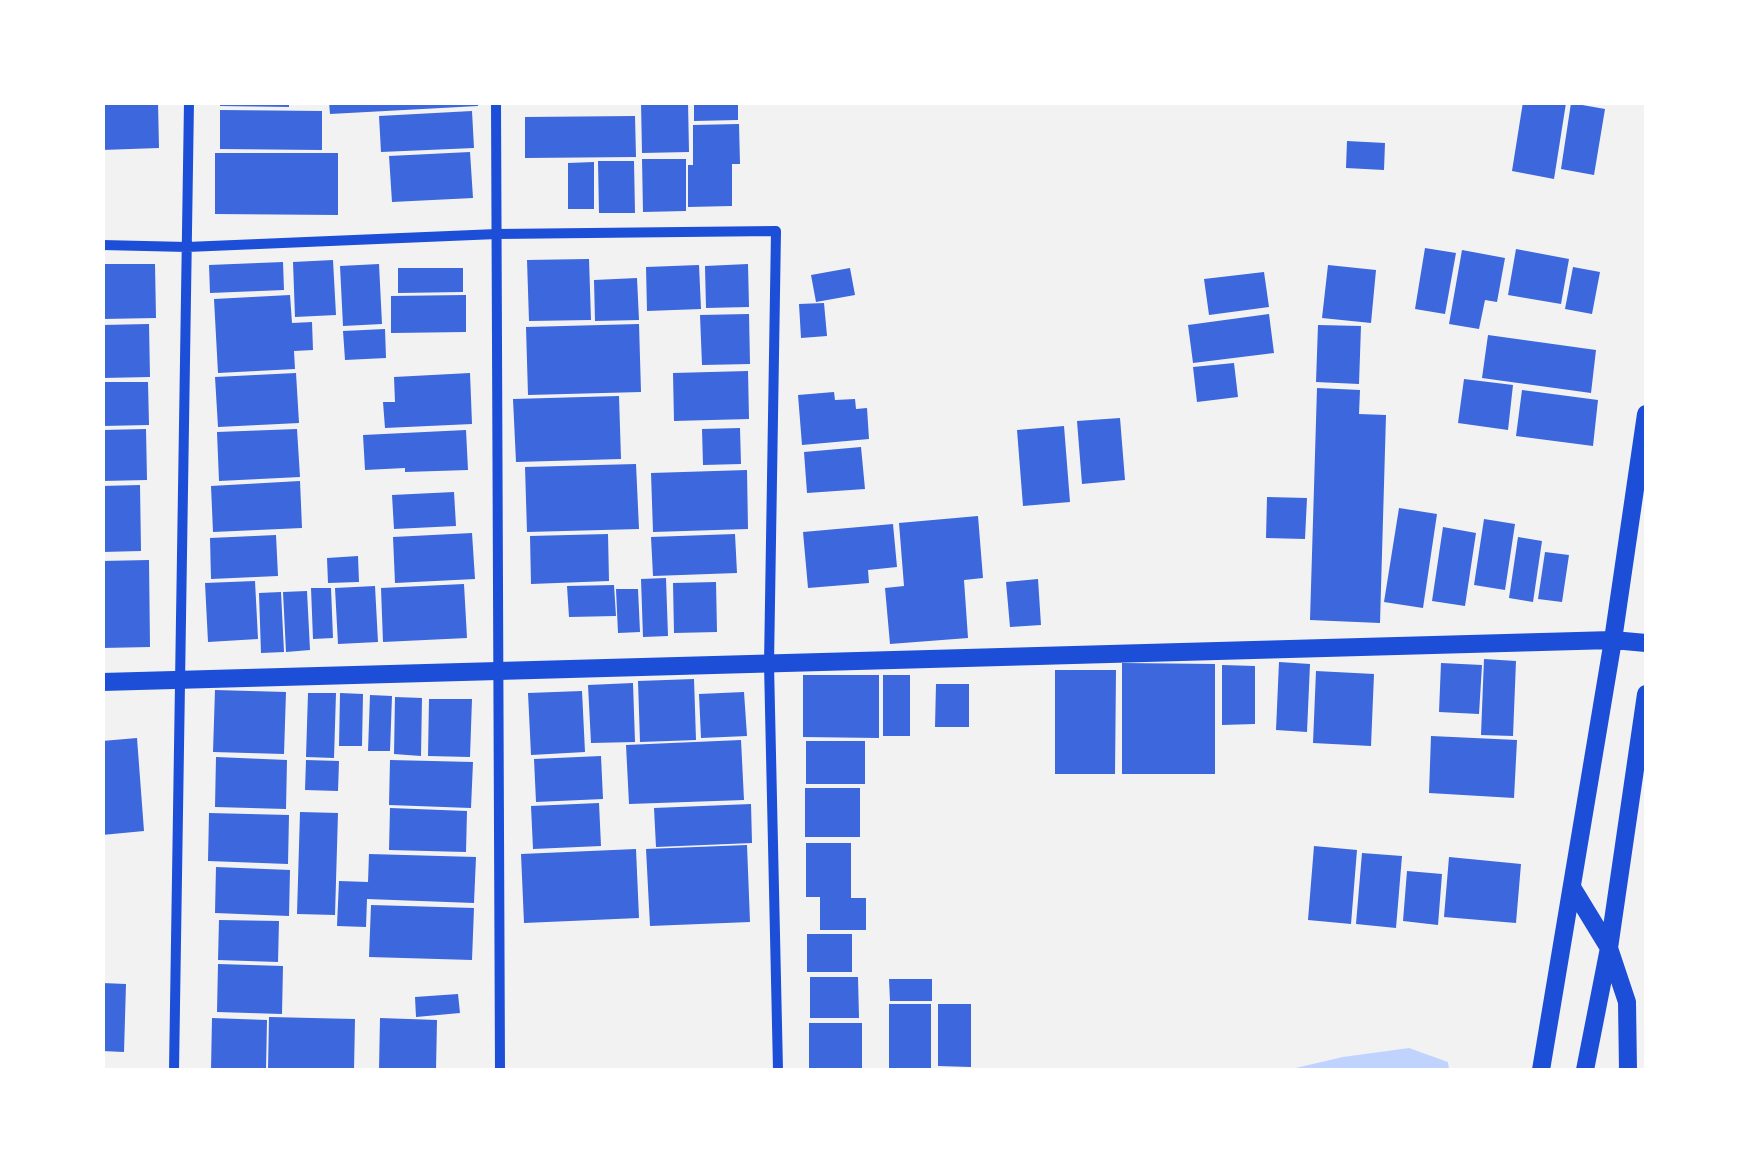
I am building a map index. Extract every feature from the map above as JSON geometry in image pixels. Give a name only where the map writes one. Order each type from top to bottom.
[{"type":"street","points":[[174,1070],[189,102]]},
{"type":"street","points":[[496,102],[500,1070]]},
{"type":"street","points":[[102,245],[187,247],[497,234],[776,231],[769,664],[778,1070]]},
{"type":"street","points":[[1540,1070],[1613,640],[1639,520],[1646,414]]},
{"type":"street","points":[[102,682],[1613,640],[1646,643]]},
{"type":"street","points":[[1585,1070],[1608,948],[1646,694]]},
{"type":"street","points":[[1573,889],[1608,948],[1627,1002],[1628,1070]]},
{"type":"water","points":[[1409,1048],[1448,1062],[1449,1070],[1287,1070],[1343,1057]]},
{"type":"building","points":[[158,102],[159,148],[102,150],[102,103]]},
{"type":"building","points":[[220,102],[289,102],[289,107],[220,106]]},
{"type":"building","points":[[329,102],[478,102],[478,106],[330,114]]},
{"type":"building","points":[[641,102],[688,102],[689,152],[642,153]]},
{"type":"building","points":[[694,102],[738,102],[738,120],[694,121]]},
{"type":"building","points":[[1523,102],[1566,103],[1554,179],[1512,171]]},
{"type":"building","points":[[1571,103],[1605,109],[1594,175],[1561,169]]},
{"type":"building","points":[[220,110],[322,111],[322,150],[220,149]]},
{"type":"building","points":[[472,111],[474,148],[381,152],[379,116]]},
{"type":"building","points":[[635,116],[636,157],[525,158],[525,117]]},
{"type":"building","points":[[739,124],[740,164],[732,164],[732,206],[688,207],[693,125]]},
{"type":"building","points":[[1347,141],[1385,143],[1384,170],[1346,168]]},
{"type":"building","points":[[470,152],[473,198],[392,202],[389,156]]},
{"type":"building","points":[[215,153],[338,153],[338,215],[215,214]]},
{"type":"building","points":[[642,159],[686,159],[686,211],[643,212]]},
{"type":"building","points":[[598,161],[634,161],[635,213],[599,213]]},
{"type":"building","points":[[594,162],[594,209],[568,209],[568,163]]},
{"type":"building","points":[[1425,248],[1456,253],[1445,314],[1415,309]]},
{"type":"building","points":[[1516,249],[1569,259],[1561,304],[1508,295]]},
{"type":"building","points":[[1462,250],[1505,258],[1497,302],[1485,300],[1479,329],[1449,324]]},
{"type":"building","points":[[589,259],[591,320],[529,321],[527,260]]},
{"type":"building","points":[[333,260],[336,315],[295,317],[293,262]]},
{"type":"building","points":[[283,262],[284,290],[210,293],[209,265]]},
{"type":"building","points":[[102,264],[155,264],[156,318],[102,319]]},
{"type":"building","points":[[379,264],[382,324],[343,326],[340,266]]},
{"type":"building","points":[[748,264],[749,307],[706,308],[705,266]]},
{"type":"building","points":[[699,265],[701,309],[647,311],[646,267]]},
{"type":"building","points":[[1328,265],[1376,270],[1371,323],[1322,318]]},
{"type":"building","points":[[1573,267],[1600,272],[1592,314],[1565,309]]},
{"type":"building","points":[[398,268],[463,268],[463,292],[398,293]]},
{"type":"building","points":[[850,268],[855,295],[816,302],[811,275]]},
{"type":"building","points":[[1264,272],[1269,307],[1209,315],[1204,279]]},
{"type":"building","points":[[637,278],[639,320],[595,321],[594,280]]},
{"type":"building","points":[[290,295],[292,323],[312,322],[313,350],[294,351],[295,369],[218,373],[214,299]]},
{"type":"building","points":[[466,295],[466,332],[391,333],[391,296]]},
{"type":"building","points":[[824,303],[827,336],[801,338],[799,304]]},
{"type":"building","points":[[749,314],[750,364],[702,365],[700,315]]},
{"type":"building","points":[[1269,314],[1274,353],[1193,363],[1188,325]]},
{"type":"building","points":[[149,324],[150,377],[102,378],[102,325]]},
{"type":"building","points":[[639,324],[641,392],[528,395],[526,327]]},
{"type":"building","points":[[1318,325],[1361,326],[1359,384],[1316,382]]},
{"type":"building","points":[[385,329],[386,358],[345,360],[343,331]]},
{"type":"building","points":[[1488,335],[1596,350],[1591,393],[1482,378]]},
{"type":"building","points":[[1234,363],[1238,397],[1197,402],[1193,367]]},
{"type":"building","points":[[748,371],[749,419],[674,421],[673,373]]},
{"type":"building","points":[[296,373],[299,423],[218,427],[215,377]]},
{"type":"building","points":[[470,373],[472,424],[385,428],[383,402],[395,402],[394,377]]},
{"type":"building","points":[[1464,379],[1513,385],[1508,430],[1458,423]]},
{"type":"building","points":[[102,382],[148,382],[149,425],[102,426]]},
{"type":"building","points":[[1317,388],[1360,390],[1359,414],[1386,415],[1380,623],[1310,620]]},
{"type":"building","points":[[1522,390],[1598,400],[1593,446],[1516,436]]},
{"type":"building","points":[[834,392],[835,400],[855,399],[856,409],[867,408],[869,439],[802,445],[798,395]]},
{"type":"building","points":[[619,396],[621,459],[516,462],[513,399]]},
{"type":"building","points":[[1120,418],[1125,480],[1082,484],[1077,421]]},
{"type":"building","points":[[1064,426],[1070,502],[1023,506],[1017,430]]},
{"type":"building","points":[[740,428],[741,464],[703,465],[702,429]]},
{"type":"building","points":[[146,429],[147,480],[102,481],[102,430]]},
{"type":"building","points":[[297,429],[300,477],[219,481],[217,432]]},
{"type":"building","points":[[466,430],[468,470],[365,470],[363,435]]},
{"type":"building","points":[[861,447],[865,489],[807,493],[804,452]]},
{"type":"building","points":[[636,464],[639,529],[527,532],[525,467]]},
{"type":"building","points":[[747,470],[748,529],[653,532],[651,473]]},
{"type":"building","points":[[300,481],[302,528],[213,532],[211,486]]},
{"type":"building","points":[[140,485],[141,551],[102,552],[102,486]]},
{"type":"building","points":[[454,492],[456,526],[394,529],[392,495]]},
{"type":"building","points":[[1267,497],[1307,498],[1305,539],[1266,538]]},
{"type":"building","points":[[1399,508],[1437,514],[1423,608],[1384,602]]},
{"type":"building","points":[[978,516],[983,578],[964,580],[968,638],[890,644],[885,588],[904,586],[899,523]]},
{"type":"building","points":[[1484,519],[1515,524],[1505,590],[1474,585]]},
{"type":"building","points":[[893,524],[897,567],[868,570],[869,583],[808,588],[803,532]]},
{"type":"building","points":[[1443,527],[1476,533],[1465,606],[1432,601]]},
{"type":"building","points":[[472,533],[475,579],[395,583],[393,537]]},
{"type":"building","points":[[608,534],[609,581],[531,584],[530,536]]},
{"type":"building","points":[[735,534],[737,573],[653,576],[651,537]]},
{"type":"building","points":[[276,535],[278,576],[211,579],[210,538]]},
{"type":"building","points":[[1518,537],[1542,541],[1533,602],[1509,598]]},
{"type":"building","points":[[1545,552],[1569,555],[1562,602],[1538,599]]},
{"type":"building","points":[[358,556],[359,582],[328,583],[327,558]]},
{"type":"building","points":[[149,560],[150,647],[102,648],[102,561]]},
{"type":"building","points":[[666,578],[668,636],[643,637],[641,579]]},
{"type":"building","points":[[1038,579],[1041,625],[1010,627],[1006,582]]},
{"type":"building","points":[[255,581],[258,639],[208,642],[205,583]]},
{"type":"building","points":[[716,582],[717,632],[674,633],[673,583]]},
{"type":"building","points":[[464,584],[467,638],[383,642],[381,588]]},
{"type":"building","points":[[614,585],[616,616],[569,617],[567,586]]},
{"type":"building","points":[[375,586],[378,642],[338,644],[335,588]]},
{"type":"building","points":[[311,588],[331,588],[333,638],[313,639]]},
{"type":"building","points":[[616,589],[638,589],[640,632],[618,633]]},
{"type":"building","points":[[307,591],[310,650],[286,652],[283,592]]},
{"type":"building","points":[[281,592],[284,652],[261,653],[259,593]]},
{"type":"building","points":[[1484,659],[1516,661],[1513,736],[1481,735]]},
{"type":"building","points":[[1279,662],[1310,664],[1307,732],[1276,730]]},
{"type":"building","points":[[1122,663],[1215,664],[1215,774],[1122,774]]},
{"type":"building","points":[[1441,663],[1482,665],[1479,714],[1439,712]]},
{"type":"building","points":[[1222,665],[1255,666],[1255,724],[1222,725]]},
{"type":"building","points":[[1055,670],[1116,670],[1115,774],[1055,774]]},
{"type":"building","points":[[1316,671],[1374,674],[1371,746],[1313,743]]},
{"type":"building","points":[[803,675],[879,675],[879,738],[803,737]]},
{"type":"building","points":[[883,675],[910,675],[910,736],[883,736]]},
{"type":"building","points":[[694,679],[696,740],[640,742],[638,681]]},
{"type":"building","points":[[633,683],[635,742],[591,743],[588,685]]},
{"type":"building","points":[[936,684],[969,684],[969,727],[935,727]]},
{"type":"building","points":[[215,690],[286,692],[284,754],[213,752]]},
{"type":"building","points":[[582,691],[585,752],[531,755],[528,693]]},
{"type":"building","points":[[744,692],[747,736],[701,738],[699,694]]},
{"type":"building","points":[[308,693],[336,693],[334,758],[306,757]]},
{"type":"building","points":[[340,693],[363,694],[362,746],[339,746]]},
{"type":"building","points":[[370,695],[392,696],[390,751],[368,751]]},
{"type":"building","points":[[395,697],[422,698],[421,756],[394,754]]},
{"type":"building","points":[[429,699],[472,699],[470,757],[428,756]]},
{"type":"building","points":[[1431,736],[1517,740],[1514,798],[1429,793]]},
{"type":"building","points":[[137,738],[144,831],[102,835],[102,741]]},
{"type":"building","points":[[741,740],[744,800],[629,804],[626,745]]},
{"type":"building","points":[[806,741],[865,741],[865,784],[806,784]]},
{"type":"building","points":[[601,756],[603,799],[536,802],[534,759]]},
{"type":"building","points":[[216,757],[287,760],[286,809],[215,807]]},
{"type":"building","points":[[306,760],[339,761],[338,791],[305,790]]},
{"type":"building","points":[[390,760],[473,762],[471,808],[389,805]]},
{"type":"building","points":[[805,788],[860,788],[860,837],[805,837]]},
{"type":"building","points":[[599,803],[601,846],[533,849],[531,806]]},
{"type":"building","points":[[751,804],[752,843],[656,847],[654,808]]},
{"type":"building","points":[[390,808],[467,811],[466,852],[389,850]]},
{"type":"building","points":[[300,812],[338,813],[335,915],[297,914]]},
{"type":"building","points":[[209,813],[289,815],[288,864],[208,861]]},
{"type":"building","points":[[806,843],[851,843],[851,898],[866,898],[866,930],[820,930],[820,897],[806,897]]},
{"type":"building","points":[[747,845],[750,922],[650,926],[646,849]]},
{"type":"building","points":[[1314,846],[1357,850],[1351,924],[1308,920]]},
{"type":"building","points":[[636,849],[639,918],[524,923],[521,854]]},
{"type":"building","points":[[1362,853],[1402,856],[1396,928],[1356,924]]},
{"type":"building","points":[[369,854],[476,857],[474,903],[367,899],[366,927],[337,926],[339,881],[368,882]]},
{"type":"building","points":[[1449,857],[1521,864],[1516,923],[1444,917]]},
{"type":"building","points":[[216,867],[290,870],[289,916],[215,913]]},
{"type":"building","points":[[1407,871],[1442,874],[1438,925],[1403,921]]},
{"type":"building","points":[[371,905],[474,908],[472,960],[369,957]]},
{"type":"building","points":[[219,920],[279,921],[278,962],[218,960]]},
{"type":"building","points":[[807,934],[852,934],[852,972],[807,972]]},
{"type":"building","points":[[218,964],[283,966],[282,1014],[217,1012]]},
{"type":"building","points":[[810,977],[858,977],[859,1018],[810,1018]]},
{"type":"building","points":[[889,979],[932,979],[932,1001],[890,1001]]},
{"type":"building","points":[[102,983],[126,984],[124,1052],[102,1051]]},
{"type":"building","points":[[458,994],[460,1013],[416,1017],[415,997]]},
{"type":"building","points":[[889,1004],[931,1004],[931,1070],[889,1070]]},
{"type":"building","points":[[938,1004],[971,1004],[971,1067],[938,1066]]},
{"type":"building","points":[[269,1017],[355,1019],[354,1070],[268,1070]]},
{"type":"building","points":[[212,1018],[267,1020],[266,1070],[211,1070]]},
{"type":"building","points":[[380,1018],[437,1020],[436,1070],[379,1070]]},
{"type":"building","points":[[809,1023],[862,1023],[862,1069],[809,1069]]}]
